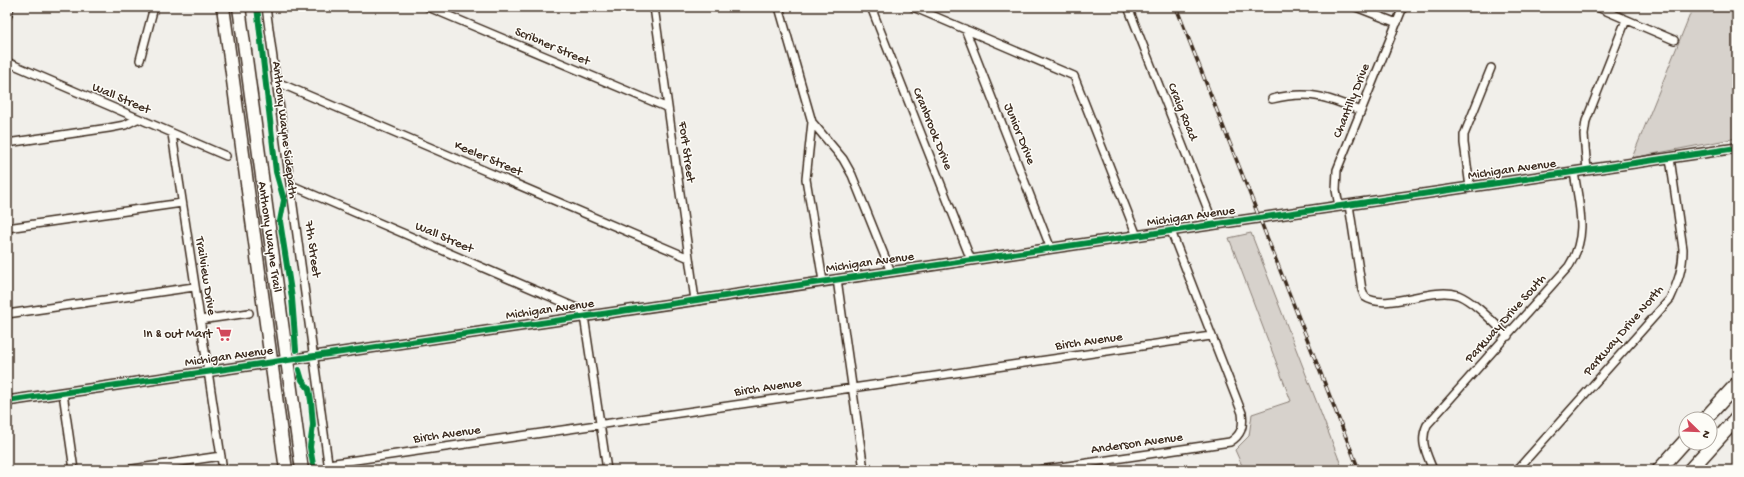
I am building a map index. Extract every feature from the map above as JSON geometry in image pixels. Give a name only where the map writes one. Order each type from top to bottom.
[{"type":"highway","name":"Anthony Wayne Trail","points":[[223,7],[286,470]]},
{"type":"highway","name":"Anthony Wayne Trail","points":[[239,7],[302,470]]},
{"type":"highway","points":[[1712,411],[1737,384]]},
{"type":"highway","points":[[1690,470],[1737,418]]},
{"type":"highway","points":[[1659,470],[1678,449]]},
{"type":"street","points":[[7,17],[10,7]]},
{"type":"street","points":[[140,60],[154,7]]},
{"type":"street","name":"7th Street","points":[[266,7],[328,467]]},
{"type":"street","name":"Scribner Street","points":[[428,7],[668,108]]},
{"type":"street","name":"Fort Street","points":[[654,7],[695,300]]},
{"type":"street","points":[[778,7],[812,122],[843,159],[852,175],[891,272]]},
{"type":"street","name":"Cranbrook Drive","points":[[871,7],[971,260]]},
{"type":"street","points":[[913,7],[1074,76],[1137,236]]},
{"type":"street","name":"Craig Road","points":[[1128,7],[1214,225]]},
{"type":"street","points":[[1356,7],[1397,23]]},
{"type":"street","name":"Chantilly Drive","points":[[1339,206],[1336,190],[1337,170],[1403,7]]},
{"type":"street","points":[[1597,7],[1674,40]]},
{"type":"street","points":[[1587,170],[1584,135],[1586,121],[1626,20]]},
{"type":"street","name":"Junior Drive","points":[[965,29],[1052,249]]},
{"type":"street","name":"Wall Street","points":[[7,62],[226,156]]},
{"type":"street","points":[[1470,187],[1464,135],[1491,68]]},
{"type":"street","name":"Keeler Street","points":[[277,82],[689,258]]},
{"type":"street","points":[[1272,99],[1288,95],[1320,96],[1332,99],[1361,111]]},
{"type":"street","points":[[7,144],[109,128],[124,125],[137,119]]},
{"type":"street","points":[[812,122],[807,154],[806,179],[823,281]]},
{"type":"street","name":"Trailview Drive","points":[[172,134],[194,287],[223,470]]},
{"type":"street","name":"Michigan Avenue","points":[[7,401],[1737,148]]},
{"type":"street","name":"Parkway Drive North","points":[[1517,470],[1670,299],[1678,282],[1683,262],[1684,249],[1670,158]]},
{"type":"street","name":"Parkway Drive South","points":[[1433,470],[1423,445],[1423,438],[1427,425],[1569,266],[1577,252],[1581,241],[1582,221],[1574,172]]},
{"type":"street","name":"Wall Street","points":[[291,185],[579,309],[584,316]]},
{"type":"street","points":[[7,228],[182,203]]},
{"type":"street","points":[[1349,204],[1362,290],[1365,297],[1376,302],[1439,294],[1458,295],[1468,300],[1508,336]]},
{"type":"street","points":[[1171,231],[1211,336]]},
{"type":"street","points":[[837,279],[864,470]]},
{"type":"street","points":[[7,314],[194,287]]},
{"type":"street","points":[[200,320],[249,313]]},
{"type":"street","points":[[584,316],[607,470]]},
{"type":"street","name":"Birch Avenue","points":[[328,467],[600,424],[1211,336]]},
{"type":"street","name":"Anderson Avenue","points":[[1040,470],[1230,442],[1236,438],[1243,425],[1242,413],[1211,336]]},
{"type":"street","points":[[63,393],[74,470]]},
{"type":"street","points":[[126,470],[221,456]]},
{"type":"shaded area","points":[[1693,7],[1737,7],[1737,138],[1632,158]]},
{"type":"shaded area","points":[[1251,233],[1343,470],[1244,470],[1235,450],[1249,436],[1252,414],[1291,401],[1229,238]]},
{"type":"railway","points":[[1176,7],[1359,470]]},
{"type":"cycle path","name":"Anthony Wayne Sidepath","points":[[257,7],[276,172],[284,200],[280,221],[292,298],[296,350]]},
{"type":"cycle path","points":[[7,401],[1737,148]]},
{"type":"cycle path","points":[[299,370],[302,380],[309,389],[311,401],[313,425],[310,447],[314,470]]},
{"type":"place","name":"In & out Mart","points":[[224,334]]}]
